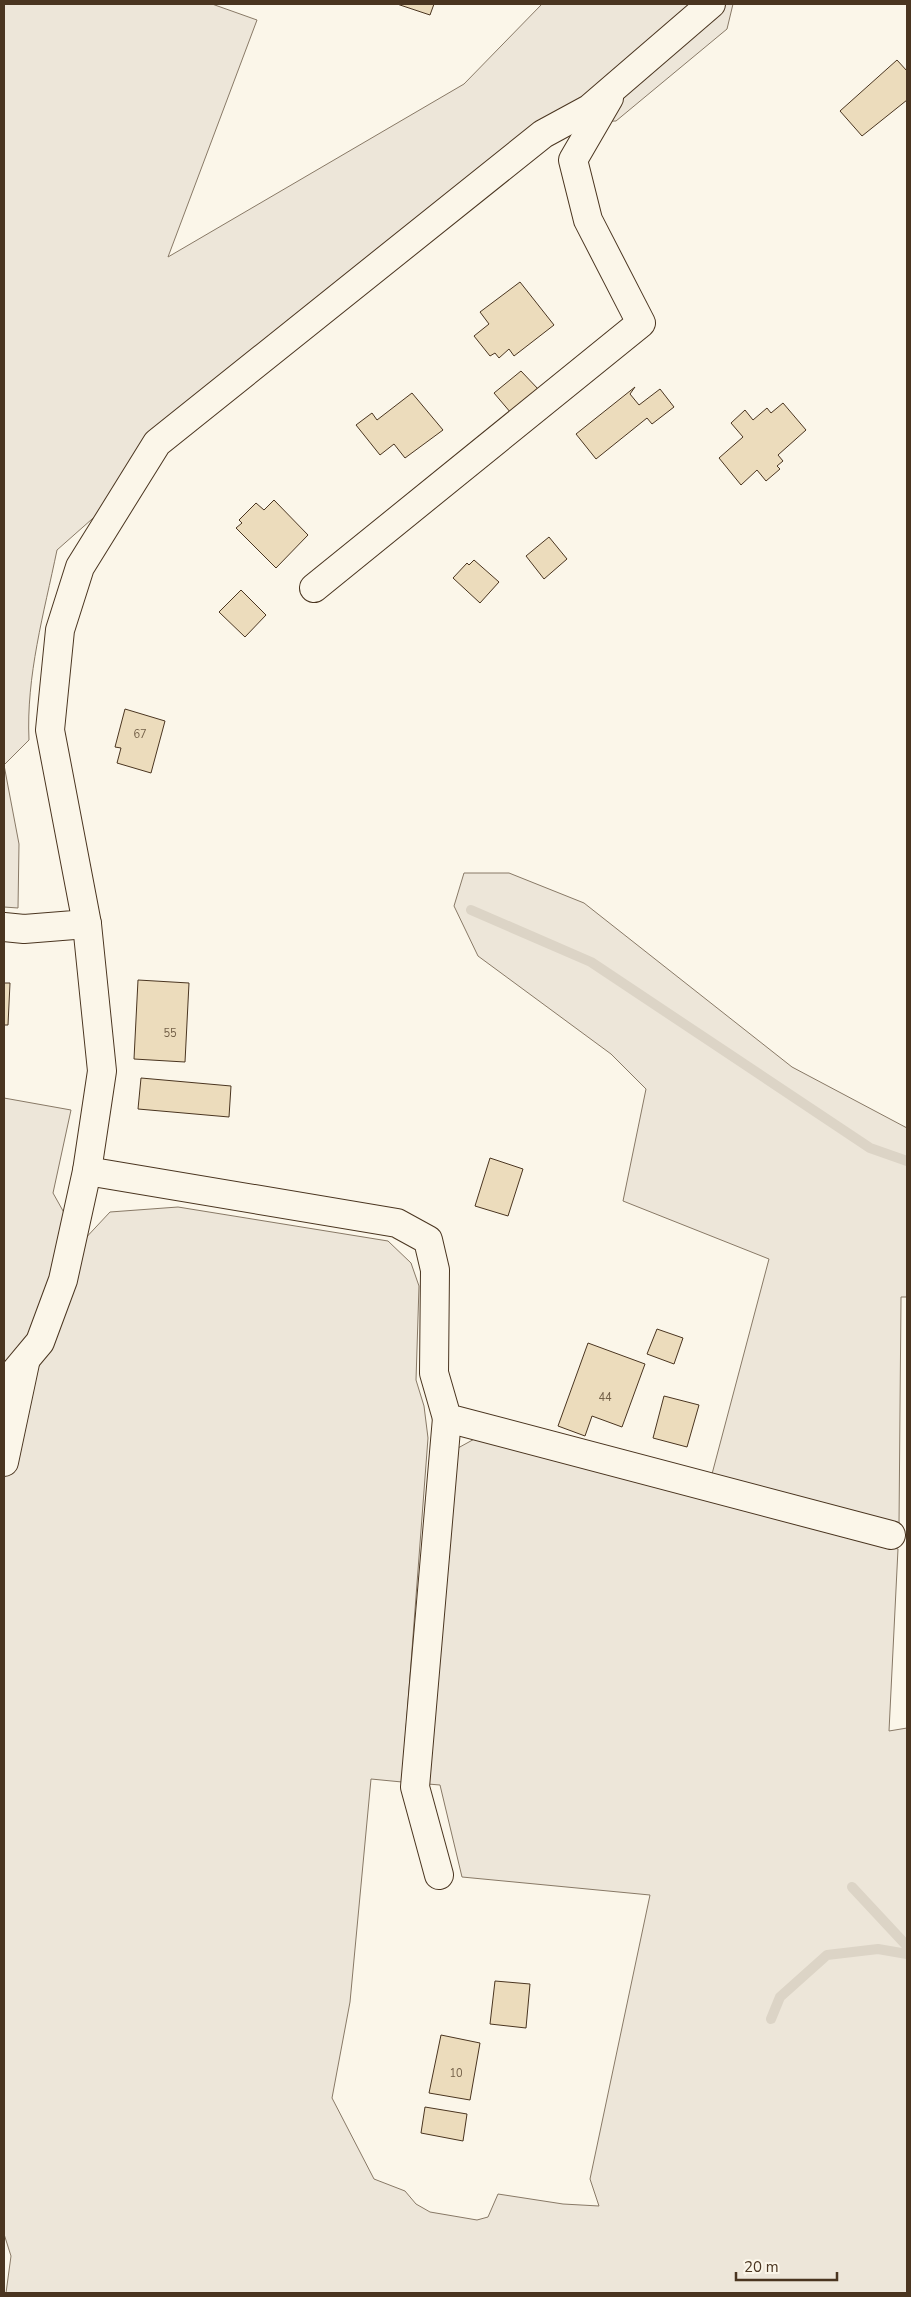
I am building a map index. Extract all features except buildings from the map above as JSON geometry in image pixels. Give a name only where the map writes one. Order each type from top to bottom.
[{"type":"street","points":[[4,1385],[40,1342],[63,1280],[87,1171],[102,1071],[87,924],[50,730],[60,630],[80,567],[157,443],[543,134],[589,109],[711,4]]},
{"type":"street","points":[[314,588],[641,323],[588,220],[573,160],[604,109],[614,88]]},
{"type":"street","points":[[4,927],[24,929],[87,924]]},
{"type":"street","points":[[87,1171],[397,1224],[428,1240],[436,1270],[434,1372],[447,1418],[415,1787],[439,1875]]},
{"type":"street","points":[[4,1462],[26,1359]]},
{"type":"street","points":[[447,1418],[891,1535]]},
{"type":"shaded area","points":[[4,4],[212,4],[257,20],[168,257],[464,84],[542,4],[733,4],[727,29],[616,121],[540,123],[57,550],[33,668],[30,692],[29,740],[4,765]]},
{"type":"shaded area","points":[[4,765],[19,844],[18,908],[4,907]]},
{"type":"shaded area","points":[[464,873],[509,873],[584,903],[792,1067],[907,1128],[907,1297],[901,1297],[899,1525],[712,1474],[769,1259],[623,1201],[646,1089],[611,1054],[478,956],[454,906]]},
{"type":"shaded area","points":[[4,1098],[71,1110],[53,1193],[81,1243],[110,1212],[178,1207],[388,1241],[411,1263],[419,1286],[416,1380],[424,1406],[428,1438],[402,1782],[371,1779],[350,2002],[332,2098],[374,2179],[405,2191],[416,2204],[430,2212],[477,2220],[488,2217],[498,2194],[563,2204],[599,2206],[590,2179],[650,1895],[462,1877],[440,1785],[428,1784],[458,1448],[478,1437],[898,1549],[889,1731],[907,1728],[907,2293],[6,2293],[11,2256],[4,2234]]},
{"type":"waterway","points":[[471,910],[591,962],[870,1148],[907,1161]]},
{"type":"waterway","points":[[852,1887],[907,1946]]},
{"type":"waterway","points":[[771,2019],[780,1997],[827,1955],[878,1949],[907,1954]]}]
